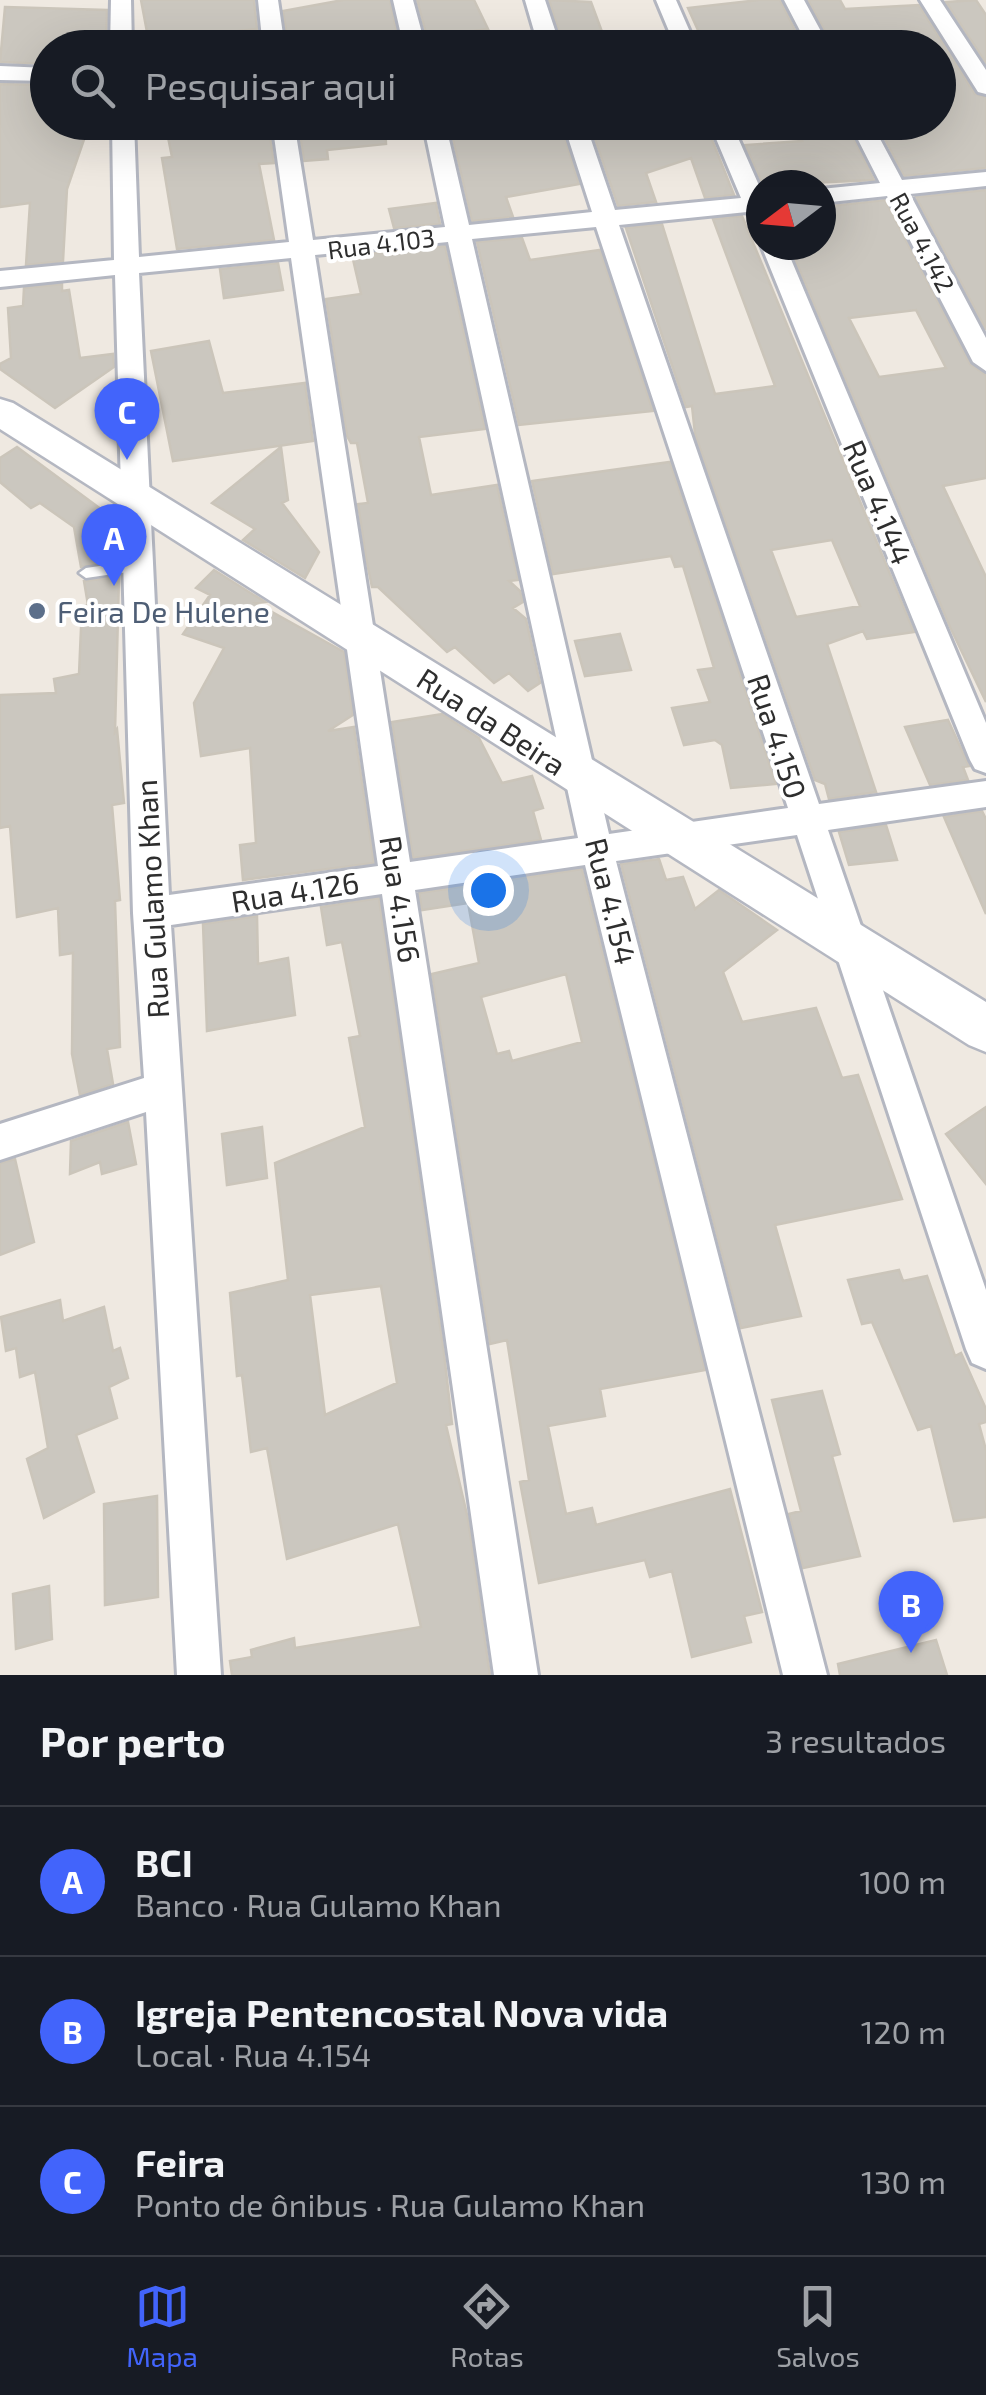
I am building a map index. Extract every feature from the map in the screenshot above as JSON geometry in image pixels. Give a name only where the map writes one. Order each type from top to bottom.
[{"type":"main road","name":"Rua da Beira","points":[[0,412],[986,1029]]},
{"type":"street","points":[[121,0],[121,30]]},
{"type":"street","points":[[268,0],[272,30]]},
{"type":"street","points":[[403,0],[410,30]]},
{"type":"street","points":[[535,0],[544,30]]},
{"type":"street","points":[[666,0],[679,30]]},
{"type":"street","points":[[794,0],[810,30]]},
{"type":"street","points":[[930,0],[949,30]]},
{"type":"street","points":[[956,40],[986,87]]},
{"type":"street","points":[[0,73],[30,74]]},
{"type":"street","name":"Rua Gulamo Khan","points":[[122,140],[134,566],[150,913],[199,1675]]},
{"type":"street","name":"Rua 4.156","points":[[285,140],[516,1675]]},
{"type":"street","name":"Rua 4.154","points":[[439,140],[580,778],[805,1675]]},
{"type":"street","name":"Rua 4.150","points":[[580,140],[806,819],[855,948],[986,1349]]},
{"type":"street","points":[[728,140],[746,179]]},
{"type":"street","name":"Rua 4.142","points":[[870,140],[986,362]]},
{"type":"street","points":[[836,194],[986,179]]},
{"type":"street","name":"Rua 4.103","points":[[0,279],[606,219],[746,209]]},
{"type":"street","name":"Rua 4.144","points":[[778,260],[986,760]]},
{"type":"street","name":"Rua 4.126","points":[[150,913],[986,794]]},
{"type":"street","points":[[0,1142],[161,1090]]},
{"type":"lane","points":[[86,573],[134,566]]},
{"type":"building","points":[[141,0],[254,0],[257,29],[147,30]]},
{"type":"building","points":[[343,0],[390,0],[396,30],[286,30],[283,11]]},
{"type":"building","points":[[417,0],[474,0],[488,29],[481,30],[425,30]]},
{"type":"building","points":[[549,0],[591,2],[601,30],[558,30]]},
{"type":"building","points":[[780,0],[795,30],[698,30],[688,8]]},
{"type":"building","points":[[808,0],[840,0],[845,9],[919,5],[935,30],[824,30]]},
{"type":"building","points":[[976,0],[986,15],[986,63],[946,2]]},
{"type":"building","points":[[5,7],[107,10],[106,30],[30,30],[30,63],[0,62]]},
{"type":"building","points":[[956,64],[975,94],[986,97],[986,168],[904,176],[885,140],[956,140]]},
{"type":"building","points":[[0,84],[30,85],[30,140],[84,140],[67,189],[63,261],[26,265],[30,203],[0,207]]},
{"type":"building","points":[[169,140],[271,140],[274,163],[259,164],[274,240],[177,249],[162,158],[172,157]]},
{"type":"building","points":[[301,140],[386,140],[386,144],[327,150],[328,159],[304,161]]},
{"type":"building","points":[[453,140],[566,140],[579,184],[506,197],[513,217],[472,221]]},
{"type":"building","points":[[595,140],[712,140],[734,195],[705,198],[691,158],[646,173],[656,202],[618,206]]},
{"type":"building","points":[[855,140],[874,180],[836,182],[836,170],[756,170],[745,145]]},
{"type":"building","points":[[986,190],[986,330],[916,197]]},
{"type":"building","points":[[885,200],[970,364],[986,375],[986,478],[943,486],[986,577],[986,702],[950,627],[795,260],[836,260],[836,205]],"holes":[[[916,310],[946,368],[879,377],[849,318]]]},
{"type":"building","points":[[436,203],[440,224],[394,228],[389,209]]},
{"type":"building","points":[[742,216],[746,226],[746,260],[760,260],[914,632],[867,639],[863,631],[827,644],[876,792],[829,799],[825,784],[815,780],[695,434],[692,406],[686,407],[626,228],[662,224],[715,394],[775,386],[713,219]],"holes":[[[832,540],[860,606],[796,617],[771,550]]]},
{"type":"building","points":[[522,238],[530,260],[600,250],[653,411],[519,425],[477,242]]},
{"type":"building","points":[[445,246],[485,429],[419,437],[431,495],[497,485],[518,580],[509,581],[520,591],[523,602],[513,608],[526,619],[540,683],[528,691],[509,673],[494,683],[455,647],[447,652],[378,587],[372,587],[366,558],[358,504],[368,503],[357,443],[351,443],[347,436],[326,299],[361,294],[352,255]]},
{"type":"building","points":[[278,263],[283,290],[224,298],[220,269]]},
{"type":"building","points":[[62,284],[62,291],[69,290],[80,358],[113,354],[114,367],[55,408],[0,369],[0,364],[11,358],[8,308],[23,306],[24,288]]},
{"type":"building","points":[[209,341],[223,393],[305,383],[313,441],[173,461],[151,351]]},
{"type":"building","points":[[17,447],[117,521],[119,559],[81,567],[74,527],[40,503],[31,508],[0,482],[0,458]]},
{"type":"building","points":[[281,447],[288,500],[282,503],[319,552],[305,578],[243,540],[255,529],[212,503]]},
{"type":"building","points":[[670,462],[776,784],[731,788],[722,745],[715,740],[684,745],[672,708],[710,702],[698,670],[714,668],[683,566],[675,567],[671,556],[553,574],[532,481]]},
{"type":"building","points":[[214,570],[265,602],[256,603],[344,652],[353,715],[328,731],[354,727],[374,863],[243,880],[240,845],[256,843],[250,748],[201,756],[194,703],[224,648],[183,634],[210,595],[196,588]]},
{"type":"building","points":[[119,577],[115,732],[117,729],[124,803],[112,805],[120,900],[115,901],[120,1047],[107,1049],[113,1084],[80,1095],[72,1054],[73,953],[60,955],[58,908],[17,917],[10,826],[0,828],[0,695],[56,693],[54,679],[79,674],[82,606],[88,605],[84,581]]},
{"type":"building","points":[[620,634],[631,670],[585,676],[575,641]]},
{"type":"building","points":[[442,714],[479,738],[502,783],[532,776],[543,808],[533,811],[541,840],[413,858],[392,722]]},
{"type":"building","points":[[948,720],[969,766],[963,767],[968,780],[930,785],[905,727]]},
{"type":"building","points":[[982,811],[986,819],[986,914],[944,817]]},
{"type":"building","points":[[886,825],[897,860],[849,865],[839,832]]},
{"type":"building","points":[[659,859],[666,880],[683,877],[695,909],[719,890],[777,930],[723,972],[742,1022],[816,1008],[842,1078],[858,1075],[902,1199],[775,1225],[801,1316],[741,1328],[621,864]]},
{"type":"building","points":[[582,869],[705,1370],[600,1389],[605,1416],[548,1426],[566,1514],[592,1508],[596,1525],[730,1489],[762,1612],[744,1616],[751,1642],[692,1657],[672,1571],[650,1577],[645,1560],[539,1583],[520,1482],[529,1480],[507,1340],[490,1344],[432,974],[479,963],[468,903],[422,910],[419,893]],"holes":[[[566,974],[582,1042],[512,1061],[509,1051],[497,1054],[481,997]]]},
{"type":"building","points":[[379,898],[444,1353],[452,1424],[446,1425],[468,1519],[490,1675],[232,1675],[230,1661],[252,1657],[251,1650],[294,1638],[295,1648],[421,1627],[398,1524],[287,1559],[267,1448],[251,1452],[242,1375],[237,1376],[230,1293],[288,1280],[275,1163],[365,1127],[349,1038],[360,1036],[342,942],[327,945],[321,907]],"holes":[[[381,1286],[397,1383],[325,1415],[310,1295]]]},
{"type":"building","points":[[257,916],[258,964],[288,958],[295,1015],[207,1031],[203,924]]},
{"type":"building","points":[[986,1107],[986,1184],[946,1134]]},
{"type":"building","points":[[128,1122],[136,1164],[102,1174],[100,1162],[70,1174],[71,1141]]},
{"type":"building","points":[[262,1127],[267,1178],[227,1185],[222,1134]]},
{"type":"building","points":[[15,1159],[34,1242],[0,1255],[0,1163]]},
{"type":"building","points":[[899,1270],[903,1281],[927,1276],[955,1356],[961,1353],[986,1409],[986,1422],[979,1424],[986,1450],[986,1517],[954,1521],[931,1426],[918,1430],[872,1322],[862,1324],[848,1280]]},
{"type":"building","points":[[60,1300],[63,1321],[104,1307],[113,1351],[120,1348],[128,1378],[109,1387],[117,1418],[76,1435],[94,1492],[44,1518],[27,1459],[48,1448],[35,1372],[20,1377],[16,1348],[6,1351],[1,1317]]},
{"type":"building","points":[[822,1391],[840,1454],[832,1456],[860,1556],[803,1568],[789,1514],[801,1511],[772,1400]]},
{"type":"building","points":[[157,1496],[158,1597],[105,1605],[104,1504]]},
{"type":"building","points":[[49,1586],[52,1639],[16,1649],[13,1594]]},
{"type":"building","points":[[936,1640],[947,1675],[840,1675],[838,1664]]},
{"type":"place","name":"Feira","points":[[127,460]]},
{"type":"place","name":"BCI","points":[[114,586]]},
{"type":"place","name":"Feira De Hulene","points":[[37,611]]},
{"type":"place","name":"Igreja Pentencostal Nova vida","points":[[911,1653]]}]
